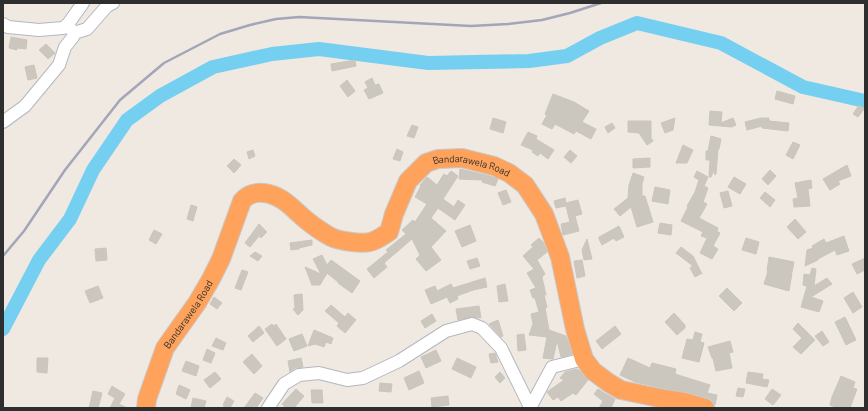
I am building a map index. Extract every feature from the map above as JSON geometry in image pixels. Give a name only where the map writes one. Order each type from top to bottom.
[{"type":"highway","name":"Bandarawela Road","points":[[146,408],[147,399],[165,348],[197,304],[211,279],[221,259],[242,201],[245,197],[257,192],[272,194],[283,200],[310,223],[331,237],[350,242],[371,242],[389,232],[394,214],[408,182],[426,163],[438,159],[462,158],[494,166],[509,173],[525,185],[544,214],[560,257],[575,329],[584,359],[593,372],[621,390],[684,402],[705,408]]},
{"type":"street","points":[[3,122],[26,106],[59,65],[64,47],[73,37],[71,28],[84,3]]},
{"type":"street","points":[[3,24],[8,27],[39,30],[63,28],[87,29],[107,6],[113,3]]},
{"type":"street","points":[[268,408],[284,384],[300,375],[319,373],[347,380],[363,378],[398,361],[446,331],[472,324],[482,328],[501,348],[530,408]]},
{"type":"street","points":[[530,408],[552,367],[584,359]]},
{"type":"building","points":[[11,37],[27,40],[26,49],[17,48],[17,50],[9,48]]},
{"type":"building","points":[[46,44],[55,53],[48,59],[39,50]]},
{"type":"building","points":[[355,60],[356,66],[332,71],[331,64]]},
{"type":"building","points":[[34,65],[37,78],[28,80],[25,67]]},
{"type":"building","points":[[372,78],[375,85],[379,84],[383,93],[369,99],[364,90],[368,88],[365,82]]},
{"type":"building","points":[[347,80],[355,91],[348,97],[340,86]]},
{"type":"building","points":[[777,91],[795,96],[793,104],[775,99]]},
{"type":"building","points":[[553,94],[574,102],[589,111],[582,122],[596,129],[591,139],[576,131],[574,134],[555,124],[552,129],[542,124],[547,115],[545,114]]},
{"type":"building","points":[[859,105],[864,109],[858,117],[853,114]]},
{"type":"building","points":[[710,111],[722,112],[721,123],[733,118],[736,125],[732,127],[709,125]]},
{"type":"building","points":[[493,118],[506,122],[503,133],[490,129]]},
{"type":"building","points":[[675,118],[673,130],[665,133],[661,123]]},
{"type":"building","points":[[761,118],[769,118],[769,121],[789,123],[788,131],[762,128],[762,126],[747,130],[745,122]]},
{"type":"building","points":[[628,121],[651,121],[651,138],[653,141],[647,145],[639,133],[628,132]]},
{"type":"building","points":[[612,123],[615,128],[608,133],[605,127]]},
{"type":"building","points":[[412,125],[418,127],[414,138],[407,136]]},
{"type":"building","points":[[528,132],[537,136],[536,139],[554,150],[548,159],[540,153],[538,156],[532,152],[533,150],[521,145]]},
{"type":"building","points":[[711,136],[721,139],[718,149],[716,174],[715,175],[714,170],[711,177],[709,177],[710,160],[706,160],[706,151],[708,151]]},
{"type":"building","points":[[793,142],[800,145],[793,159],[786,155]]},
{"type":"building","points":[[683,145],[693,150],[687,163],[676,163]]},
{"type":"building","points":[[397,149],[403,152],[400,161],[393,159]]},
{"type":"building","points":[[253,150],[255,156],[249,159],[247,152]]},
{"type":"building","points":[[570,150],[577,156],[571,163],[564,157]]},
{"type":"building","points":[[650,158],[650,167],[633,168],[633,159]]},
{"type":"building","points":[[234,159],[241,165],[234,173],[227,166]]},
{"type":"building","points":[[847,165],[851,176],[838,181],[840,184],[830,190],[823,179]]},
{"type":"building","points":[[460,169],[498,179],[495,186],[482,182],[483,180],[459,179]]},
{"type":"building","points":[[770,170],[776,176],[768,185],[762,179]]},
{"type":"building","points":[[451,171],[458,176],[443,199],[454,207],[458,200],[465,205],[455,220],[438,208],[431,218],[446,231],[431,247],[441,260],[426,271],[416,259],[420,255],[412,239],[384,263],[387,267],[374,278],[367,269],[388,252],[386,250],[406,234],[402,230],[413,220],[415,222],[427,204],[415,197],[421,186],[420,185],[427,177],[437,185],[444,174],[447,176]]},
{"type":"building","points":[[697,171],[708,177],[704,186],[708,188],[703,202],[707,204],[699,218],[718,228],[717,231],[720,233],[713,246],[718,249],[712,259],[700,253],[707,238],[701,236],[703,232],[681,221],[699,180],[694,177]]},
{"type":"building","points":[[633,173],[644,177],[642,184],[642,196],[645,196],[653,222],[637,227],[631,207],[620,216],[614,209],[628,198],[629,185]]},
{"type":"building","points":[[734,177],[746,184],[740,194],[728,187]]},
{"type":"building","points":[[811,180],[812,188],[808,189],[810,206],[794,207],[793,199],[798,198],[795,183]]},
{"type":"building","points":[[655,187],[670,190],[668,204],[652,201]]},
{"type":"building","points":[[506,190],[511,202],[503,205],[498,193]]},
{"type":"building","points":[[728,191],[732,206],[724,208],[720,193]]},
{"type":"building","points":[[765,192],[775,200],[770,207],[760,198]]},
{"type":"building","points":[[565,198],[566,203],[578,200],[582,214],[575,216],[579,231],[563,235],[561,224],[570,222],[566,206],[556,208],[554,201]]},
{"type":"building","points":[[191,205],[197,207],[193,221],[187,219]]},
{"type":"building","points":[[795,219],[806,232],[798,239],[787,227]]},
{"type":"building","points":[[660,223],[672,225],[671,235],[658,233]]},
{"type":"building","points":[[259,224],[267,232],[261,238],[259,236],[250,247],[245,243]]},
{"type":"building","points":[[470,225],[476,241],[462,247],[455,231]]},
{"type":"building","points":[[619,226],[624,237],[616,241],[614,238],[602,245],[599,237]]},
{"type":"building","points":[[154,230],[162,234],[156,244],[149,240]]},
{"type":"building","points":[[844,236],[849,251],[837,255],[835,250],[805,266],[807,250],[813,248],[812,246],[824,239],[826,243]]},
{"type":"building","points":[[539,238],[543,242],[547,252],[537,260],[545,274],[542,277],[546,295],[544,295],[547,307],[545,308],[549,330],[566,336],[572,354],[561,357],[557,341],[553,359],[543,358],[547,337],[529,335],[533,324],[531,314],[539,312],[535,298],[533,298],[530,290],[536,288],[527,273],[534,269],[523,256],[533,247],[531,245]]},
{"type":"building","points":[[746,238],[759,242],[756,254],[742,250]]},
{"type":"building","points":[[587,239],[592,259],[584,260],[582,250]]},
{"type":"building","points":[[312,240],[312,245],[291,250],[290,243]]},
{"type":"building","points":[[681,247],[693,256],[702,273],[695,277],[690,268],[693,266],[676,253]]},
{"type":"building","points":[[106,248],[107,260],[96,261],[95,249]]},
{"type":"building","points":[[255,252],[262,256],[258,261],[250,256]]},
{"type":"building","points":[[322,255],[327,265],[331,260],[360,281],[352,293],[327,273],[320,285],[312,285],[305,267],[321,274],[313,259]]},
{"type":"building","points":[[769,257],[794,262],[792,272],[790,273],[792,273],[789,291],[764,284],[768,271]]},
{"type":"building","points":[[477,258],[480,266],[470,269],[467,261]]},
{"type":"building","points":[[865,258],[865,270],[857,274],[852,264]]},
{"type":"building","points":[[582,260],[585,276],[577,278],[574,261]]},
{"type":"building","points":[[812,268],[816,269],[814,286],[827,278],[832,284],[811,297],[823,301],[819,312],[801,307],[807,286],[803,285],[804,274],[810,275]]},
{"type":"building","points":[[242,270],[248,272],[241,290],[235,288]]},
{"type":"building","points":[[485,278],[487,287],[457,296],[458,299],[450,303],[447,297],[431,304],[425,290],[435,286],[437,291],[451,284],[453,288]]},
{"type":"building","points":[[505,284],[508,301],[499,302],[497,286]]},
{"type":"building","points":[[98,286],[103,298],[90,303],[85,291]]},
{"type":"building","points":[[727,288],[742,303],[734,311],[719,296]]},
{"type":"building","points":[[853,292],[862,307],[853,313],[844,298]]},
{"type":"building","points":[[302,294],[303,310],[298,315],[293,309],[295,308],[294,295]]},
{"type":"building","points":[[214,297],[222,303],[217,309],[210,304]]},
{"type":"building","points":[[331,305],[345,317],[348,313],[356,320],[345,333],[337,326],[339,323],[325,311]]},
{"type":"building","points":[[479,306],[481,318],[471,317],[458,320],[456,309]]},
{"type":"building","points":[[674,313],[685,325],[685,328],[677,335],[665,322]]},
{"type":"building","points":[[432,314],[436,321],[425,328],[421,321]]},
{"type":"building","points":[[845,317],[856,340],[846,345],[835,322]]},
{"type":"building","points":[[498,320],[503,336],[501,337],[489,324]]},
{"type":"building","points":[[798,323],[815,340],[801,354],[793,347],[802,338],[793,329]]},
{"type":"building","points":[[272,324],[274,326],[276,324],[286,339],[277,346],[265,329]]},
{"type":"building","points":[[259,326],[264,333],[253,342],[248,336]]},
{"type":"building","points":[[615,326],[621,334],[602,349],[596,341]]},
{"type":"building","points":[[314,330],[333,338],[331,344],[326,342],[324,347],[315,344],[308,346]]},
{"type":"building","points":[[822,331],[829,342],[823,346],[815,336]]},
{"type":"building","points":[[695,332],[702,334],[700,342],[704,343],[699,362],[682,358],[687,339],[693,340]]},
{"type":"building","points":[[302,334],[307,346],[294,351],[289,339]]},
{"type":"building","points":[[524,334],[526,350],[518,351],[517,335]]},
{"type":"building","points":[[216,338],[226,343],[223,350],[212,346]]},
{"type":"building","points":[[730,341],[733,352],[729,353],[732,368],[716,371],[713,358],[708,347]]},
{"type":"building","points":[[207,349],[215,353],[211,363],[203,360]]},
{"type":"building","points":[[436,350],[441,361],[426,368],[421,357]]},
{"type":"building","points":[[495,353],[498,362],[491,363],[489,354]]},
{"type":"building","points":[[252,354],[262,366],[254,374],[243,362]]},
{"type":"building","points":[[37,358],[48,358],[47,373],[37,372]]},
{"type":"building","points":[[301,358],[303,367],[295,368],[290,372],[288,361]]},
{"type":"building","points":[[457,358],[476,367],[471,378],[452,369]]},
{"type":"building","points":[[628,358],[650,368],[652,363],[676,369],[675,374],[710,385],[707,393],[717,395],[715,405],[712,400],[708,398],[635,382],[620,375]]},
{"type":"building","points":[[186,361],[199,366],[196,376],[182,371]]},
{"type":"building","points":[[577,369],[588,380],[576,395],[573,393],[561,401],[558,397],[553,400],[547,392],[564,380],[560,378],[565,372]]},
{"type":"building","points":[[419,371],[424,383],[409,390],[404,378]]},
{"type":"building","points":[[215,372],[221,379],[210,388],[204,380]]},
{"type":"building","points":[[500,372],[505,378],[500,383],[495,377]]},
{"type":"building","points":[[748,372],[763,374],[762,379],[769,380],[767,387],[746,383]]},
{"type":"building","points":[[841,376],[855,382],[853,388],[857,389],[850,408],[838,408],[830,405]]},
{"type":"building","points":[[380,383],[392,384],[391,392],[379,391]]},
{"type":"building","points":[[179,385],[190,390],[186,399],[176,394]]},
{"type":"building","points":[[112,386],[125,394],[119,404],[127,408],[110,408],[115,398],[108,394]]},
{"type":"building","points":[[738,388],[745,389],[743,397],[736,396]]},
{"type":"building","points":[[296,389],[304,396],[294,408],[286,408],[282,404]]},
{"type":"building","points":[[598,389],[615,399],[611,408],[599,408],[603,401],[594,394]]},
{"type":"building","points":[[772,389],[781,395],[773,405],[765,399]]},
{"type":"building","points":[[311,390],[322,390],[323,403],[312,403]]},
{"type":"building","points":[[93,391],[102,393],[98,408],[89,408]]},
{"type":"building","points":[[255,393],[263,398],[256,408],[244,408]]},
{"type":"building","points":[[448,396],[449,405],[432,407],[431,398]]},
{"type":"building","points":[[227,397],[234,401],[230,408],[225,408],[223,405]]},
{"type":"building","points":[[193,398],[206,401],[204,408],[191,408]]},
{"type":"waterway","points":[[3,329],[39,260],[70,219],[93,170],[127,120],[160,96],[213,67],[272,54],[319,49],[428,63],[529,61],[567,56],[600,38],[637,23],[721,43],[803,87],[865,101]]},
{"type":"railway","points":[[3,256],[24,231],[65,170],[120,100],[164,63],[220,34],[276,19],[299,17],[471,26],[508,24],[542,20],[601,3]]}]
